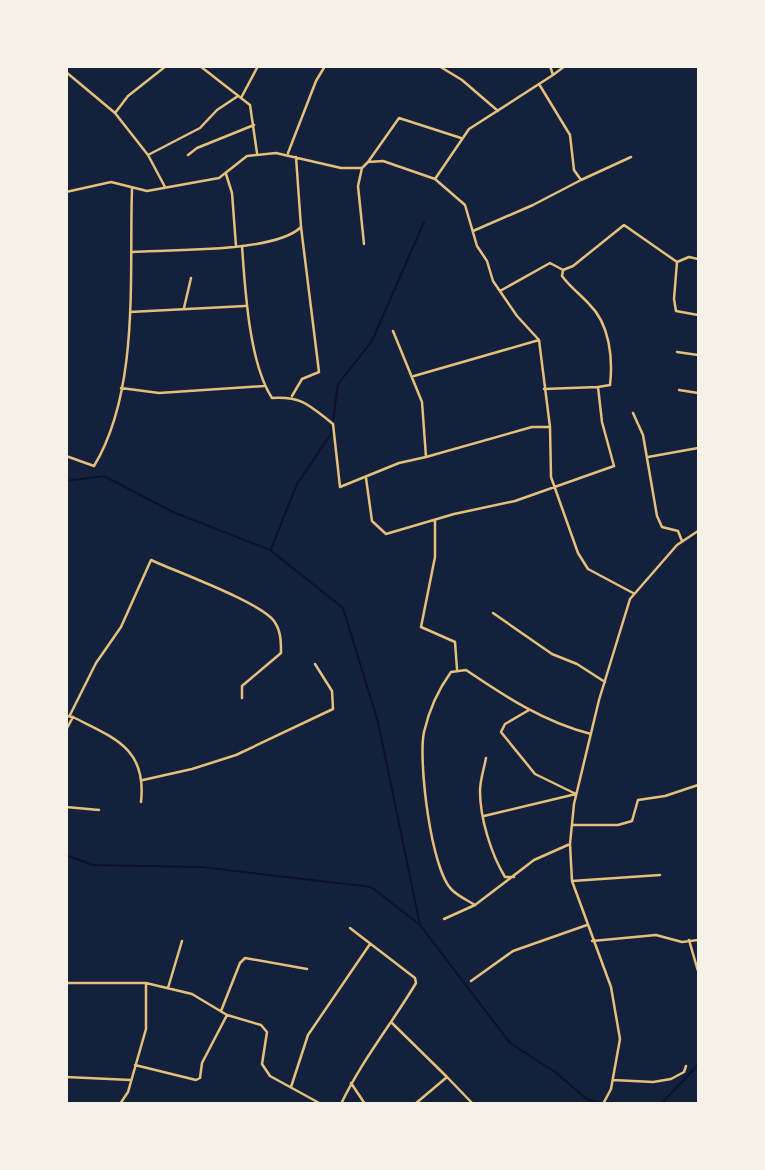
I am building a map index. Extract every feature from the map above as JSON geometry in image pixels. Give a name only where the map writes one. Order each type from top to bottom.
[{"type":"street","points":[[115,113],[128,96],[166,66]]},
{"type":"street","points":[[200,66],[250,105],[257,153]]},
{"type":"street","points":[[148,155],[200,128],[217,110],[239,97],[258,66]]},
{"type":"street","points":[[288,153],[316,81],[326,66]]},
{"type":"street","points":[[439,66],[462,80],[498,111]]},
{"type":"street","points":[[551,66],[553,75]]},
{"type":"street","points":[[435,179],[469,129],[565,66]]},
{"type":"street","points":[[66,72],[115,113],[148,155],[165,187]]},
{"type":"street","points":[[539,84],[570,135],[574,170],[581,180]]},
{"type":"street","points":[[66,192],[111,182],[147,191],[226,174],[237,163],[257,153],[288,153],[341,168],[362,167],[399,118],[462,138]]},
{"type":"street","points":[[188,155],[254,125]]},
{"type":"street","points":[[292,397],[302,379],[319,372],[301,226],[296,157]]},
{"type":"street","points":[[473,231],[534,205],[631,157]]},
{"type":"street","points":[[368,162],[383,161],[435,179],[466,205],[473,231],[500,291],[539,340],[550,427],[554,488],[578,552],[588,569],[633,593]]},
{"type":"street","points":[[362,167],[358,186],[364,244]]},
{"type":"street","points":[[226,174],[232,193],[236,246]]},
{"type":"street","points":[[66,456],[94,466],[109,441],[121,388],[130,312],[132,188]]},
{"type":"street","points":[[66,215],[66,224]]},
{"type":"street","points":[[563,270],[573,266],[624,225],[677,262],[698,258]]},
{"type":"street","points":[[130,253],[242,246],[292,236],[301,226]]},
{"type":"street","points":[[242,246],[247,306],[264,386],[272,398],[292,397],[303,400],[333,424],[340,486],[366,478],[398,463],[532,427],[550,427]]},
{"type":"street","points":[[677,262],[674,299],[676,311],[698,315]]},
{"type":"street","points":[[500,291],[550,263],[563,270]]},
{"type":"street","points":[[544,389],[610,385],[609,344],[590,304],[577,296],[562,276],[563,270]]},
{"type":"street","points":[[184,308],[191,278]]},
{"type":"street","points":[[130,312],[247,306]]},
{"type":"street","points":[[393,331],[422,402],[426,457]]},
{"type":"street","points":[[413,377],[539,340]]},
{"type":"street","points":[[677,352],[698,355]]},
{"type":"street","points":[[121,388],[159,393],[264,386]]},
{"type":"street","points":[[366,478],[372,521],[384,534],[515,502],[614,466],[598,387]]},
{"type":"street","points":[[679,390],[698,393]]},
{"type":"street","points":[[633,413],[643,435],[662,527],[678,531],[682,541]]},
{"type":"street","points":[[648,457],[698,448]]},
{"type":"street","points":[[435,520],[435,556],[421,627],[455,642],[457,669]]},
{"type":"street","points":[[603,1104],[620,1052],[618,1017],[611,986],[592,941],[572,881],[570,844],[576,794],[605,682],[633,593],[682,541],[698,531]]},
{"type":"street","points":[[66,730],[96,663],[121,627],[151,560],[230,595],[273,619],[281,635],[281,653],[242,686],[242,698]]},
{"type":"street","points":[[493,612],[552,654],[577,664],[605,682]]},
{"type":"street","points":[[143,780],[236,755],[333,709],[332,691],[315,664]]},
{"type":"street","points":[[475,905],[452,891],[445,883],[430,833],[421,762],[424,732],[437,692],[451,672],[457,669],[466,670],[515,704],[563,727],[591,734]]},
{"type":"street","points":[[529,710],[505,724],[501,732],[534,774],[576,794]]},
{"type":"street","points":[[70,716],[128,747],[143,780],[141,802]]},
{"type":"street","points":[[66,737],[66,753]]},
{"type":"street","points":[[486,758],[480,791],[484,816],[498,865],[505,877],[514,877]]},
{"type":"street","points":[[572,825],[607,825],[632,821],[638,800],[665,796],[698,785]]},
{"type":"street","points":[[484,816],[576,794]]},
{"type":"street","points":[[66,807],[99,810]]},
{"type":"street","points":[[444,919],[475,905],[534,860],[570,844]]},
{"type":"street","points":[[572,881],[660,875]]},
{"type":"street","points":[[471,981],[513,951],[587,925]]},
{"type":"street","points":[[341,1104],[364,1058],[392,1023],[416,980],[350,928]]},
{"type":"street","points":[[592,941],[656,935],[682,942],[698,940]]},
{"type":"street","points":[[689,940],[698,971]]},
{"type":"street","points":[[168,988],[183,941]]},
{"type":"street","points":[[291,1087],[309,1035],[371,943]]},
{"type":"street","points":[[221,1011],[240,963],[245,958],[307,969]]},
{"type":"street","points":[[120,1104],[131,1080],[146,1029],[146,983]]},
{"type":"street","points":[[66,984],[146,983],[192,994],[227,1015],[261,1024],[267,1032],[262,1064],[270,1076],[321,1104]]},
{"type":"street","points":[[135,1065],[196,1080],[201,1078],[202,1063],[227,1015]]},
{"type":"street","points":[[392,1023],[453,1080],[473,1104]]},
{"type":"street","points":[[613,1080],[671,1079],[684,1072],[686,1066]]},
{"type":"street","points":[[66,1077],[131,1080]]},
{"type":"street","points":[[415,1104],[447,1077]]},
{"type":"street","points":[[351,1083],[365,1104]]},
{"type":"waterway","points":[[333,421],[338,384],[372,341],[424,222]]},
{"type":"waterway","points":[[271,549],[297,484],[331,434],[332,427]]},
{"type":"waterway","points":[[66,481],[104,476],[173,512],[270,550],[343,608],[378,722],[420,925]]},
{"type":"waterway","points":[[66,855],[93,865],[201,867],[371,887],[420,925],[510,1043],[555,1072],[588,1100],[608,1104]]},
{"type":"waterway","points":[[661,1104],[698,1065]]}]
